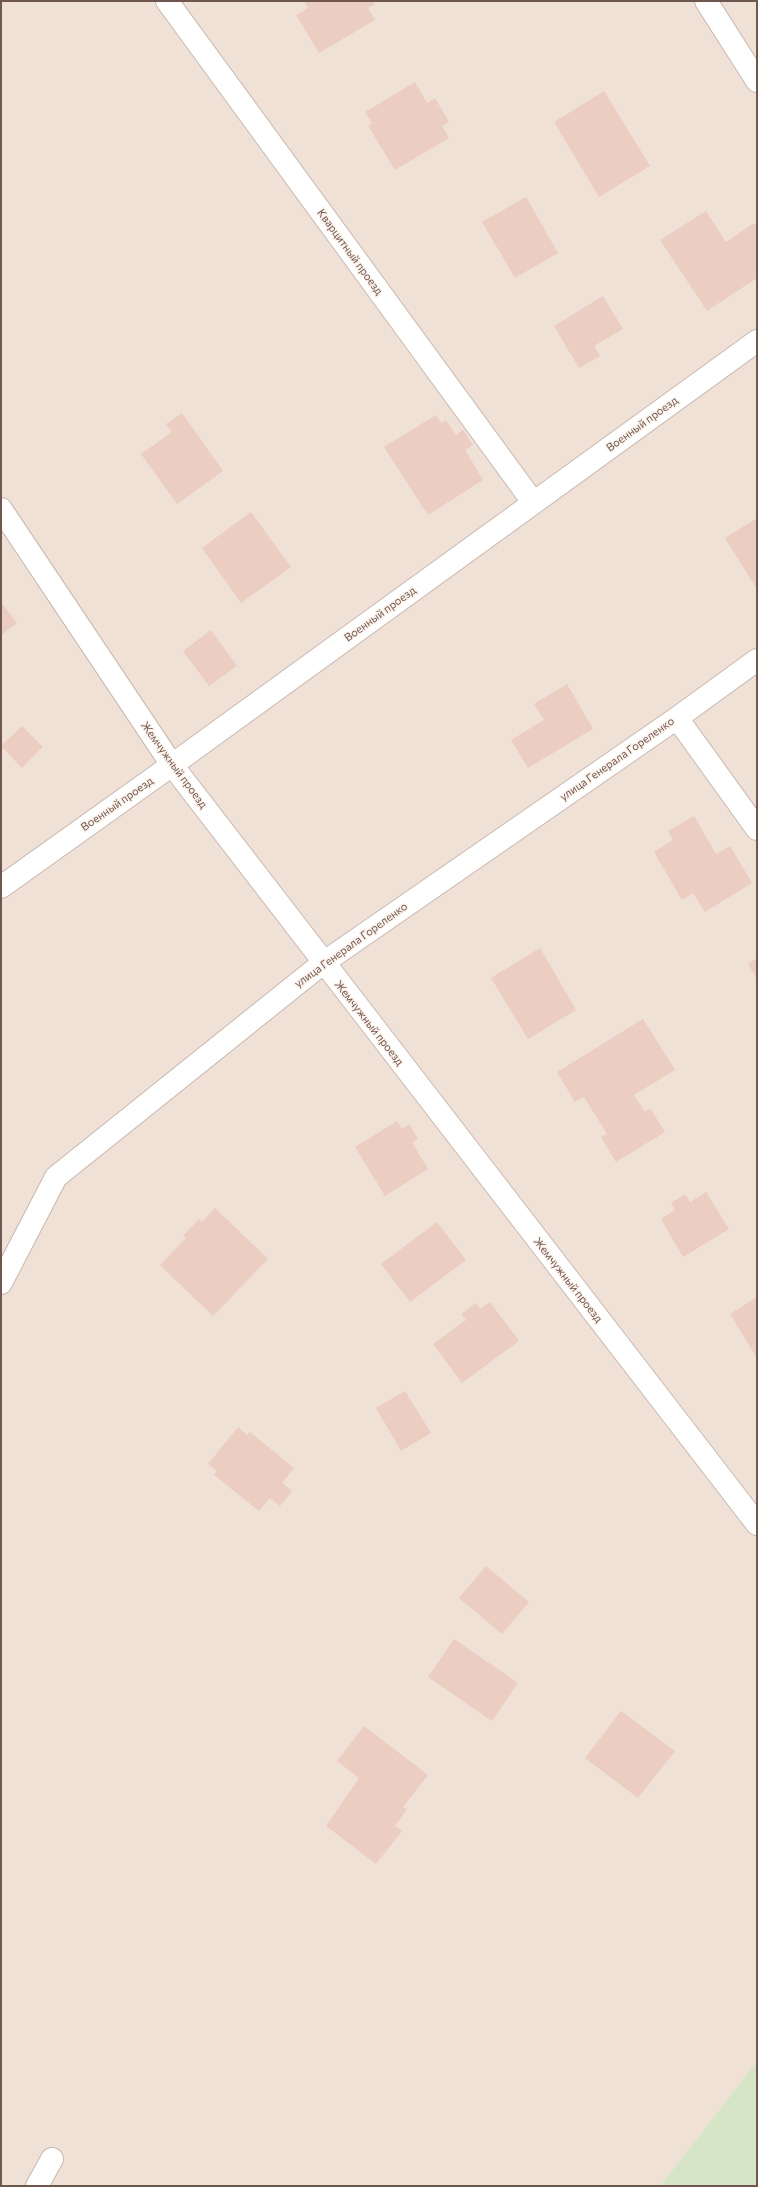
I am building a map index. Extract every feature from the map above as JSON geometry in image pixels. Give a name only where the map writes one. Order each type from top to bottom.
[{"type":"street","name":"Кварцитный проезд","points":[[168,1],[533,502]]},
{"type":"street","points":[[706,1],[757,81]]},
{"type":"street","name":"Военный проезд","points":[[1,886],[172,765],[757,341]]},
{"type":"street","name":"Жемчужный проезд","points":[[1,509],[172,765],[323,963],[757,1524]]},
{"type":"street","name":"улица Генерала Гореленко","points":[[1,1283],[56,1177],[323,963],[677,718],[757,660]]},
{"type":"street","points":[[677,718],[757,829]]},
{"type":"street","points":[[37,2186],[52,2159]]},
{"type":"shaded area","points":[[1,1],[757,1],[757,2061],[660,2186],[1,2186]]},
{"type":"green space","points":[[757,2061],[757,2186],[660,2186]]},
{"type":"building","points":[[304,1],[373,1],[375,4],[368,8],[375,20],[319,53],[296,15],[308,8]]},
{"type":"building","points":[[415,82],[427,103],[435,98],[449,122],[442,126],[449,138],[395,170],[368,126],[372,123],[365,112]]},
{"type":"building","points":[[604,91],[650,166],[599,197],[554,122]]},
{"type":"building","points":[[526,197],[558,253],[515,278],[482,222]]},
{"type":"building","points":[[706,211],[726,242],[754,223],[757,227],[757,278],[707,311],[660,240]]},
{"type":"building","points":[[603,296],[623,329],[594,346],[600,356],[579,368],[554,326]]},
{"type":"building","points":[[182,413],[223,471],[177,504],[141,454],[172,432],[166,424]]},
{"type":"building","points":[[436,415],[441,423],[446,420],[456,435],[463,430],[473,445],[465,450],[483,480],[428,515],[384,447]]},
{"type":"building","points":[[251,512],[291,567],[241,603],[202,548]]},
{"type":"building","points":[[757,518],[757,585],[755,586],[725,538]]},
{"type":"building","points":[[1,602],[17,623],[1,635]]},
{"type":"building","points":[[211,630],[237,666],[209,686],[183,651]]},
{"type":"building","points":[[567,684],[593,729],[528,768],[511,740],[544,720],[534,704]]},
{"type":"building","points":[[22,726],[43,747],[22,768],[1,746]]},
{"type":"building","points":[[694,816],[716,854],[730,846],[752,883],[705,912],[693,893],[682,900],[654,852],[673,840],[668,831]]},
{"type":"building","points":[[540,948],[576,1010],[528,1039],[491,978]]},
{"type":"building","points":[[757,958],[757,979],[748,964]]},
{"type":"building","points":[[643,1019],[675,1070],[634,1095],[645,1112],[650,1108],[665,1132],[616,1162],[601,1137],[607,1134],[584,1097],[575,1102],[557,1072]]},
{"type":"building","points":[[397,1121],[402,1129],[409,1124],[418,1139],[412,1142],[428,1169],[385,1196],[355,1147]]},
{"type":"building","points":[[706,1192],[729,1229],[683,1257],[661,1219],[675,1210],[671,1203],[685,1194],[690,1202]]},
{"type":"building","points":[[215,1208],[268,1259],[213,1316],[160,1265],[186,1238],[183,1236],[199,1219],[202,1222]]},
{"type":"building","points":[[437,1222],[466,1260],[410,1302],[381,1264]]},
{"type":"building","points":[[757,1297],[757,1358],[730,1314]]},
{"type":"building","points":[[490,1302],[519,1341],[462,1383],[433,1344],[466,1320],[461,1314],[476,1303],[480,1309]]},
{"type":"building","points":[[405,1391],[431,1433],[401,1451],[376,1408]]},
{"type":"building","points":[[238,1427],[247,1435],[250,1432],[294,1468],[282,1483],[292,1491],[280,1506],[270,1498],[259,1511],[214,1475],[217,1471],[208,1464]]},
{"type":"building","points":[[486,1566],[529,1602],[502,1634],[459,1598]]},
{"type":"building","points":[[454,1639],[518,1683],[492,1721],[428,1677]]},
{"type":"building","points":[[621,1711],[675,1751],[638,1798],[585,1758]]},
{"type":"building","points":[[364,1726],[428,1775],[403,1807],[407,1809],[395,1826],[402,1831],[376,1864],[326,1826],[359,1778],[337,1761]]}]
